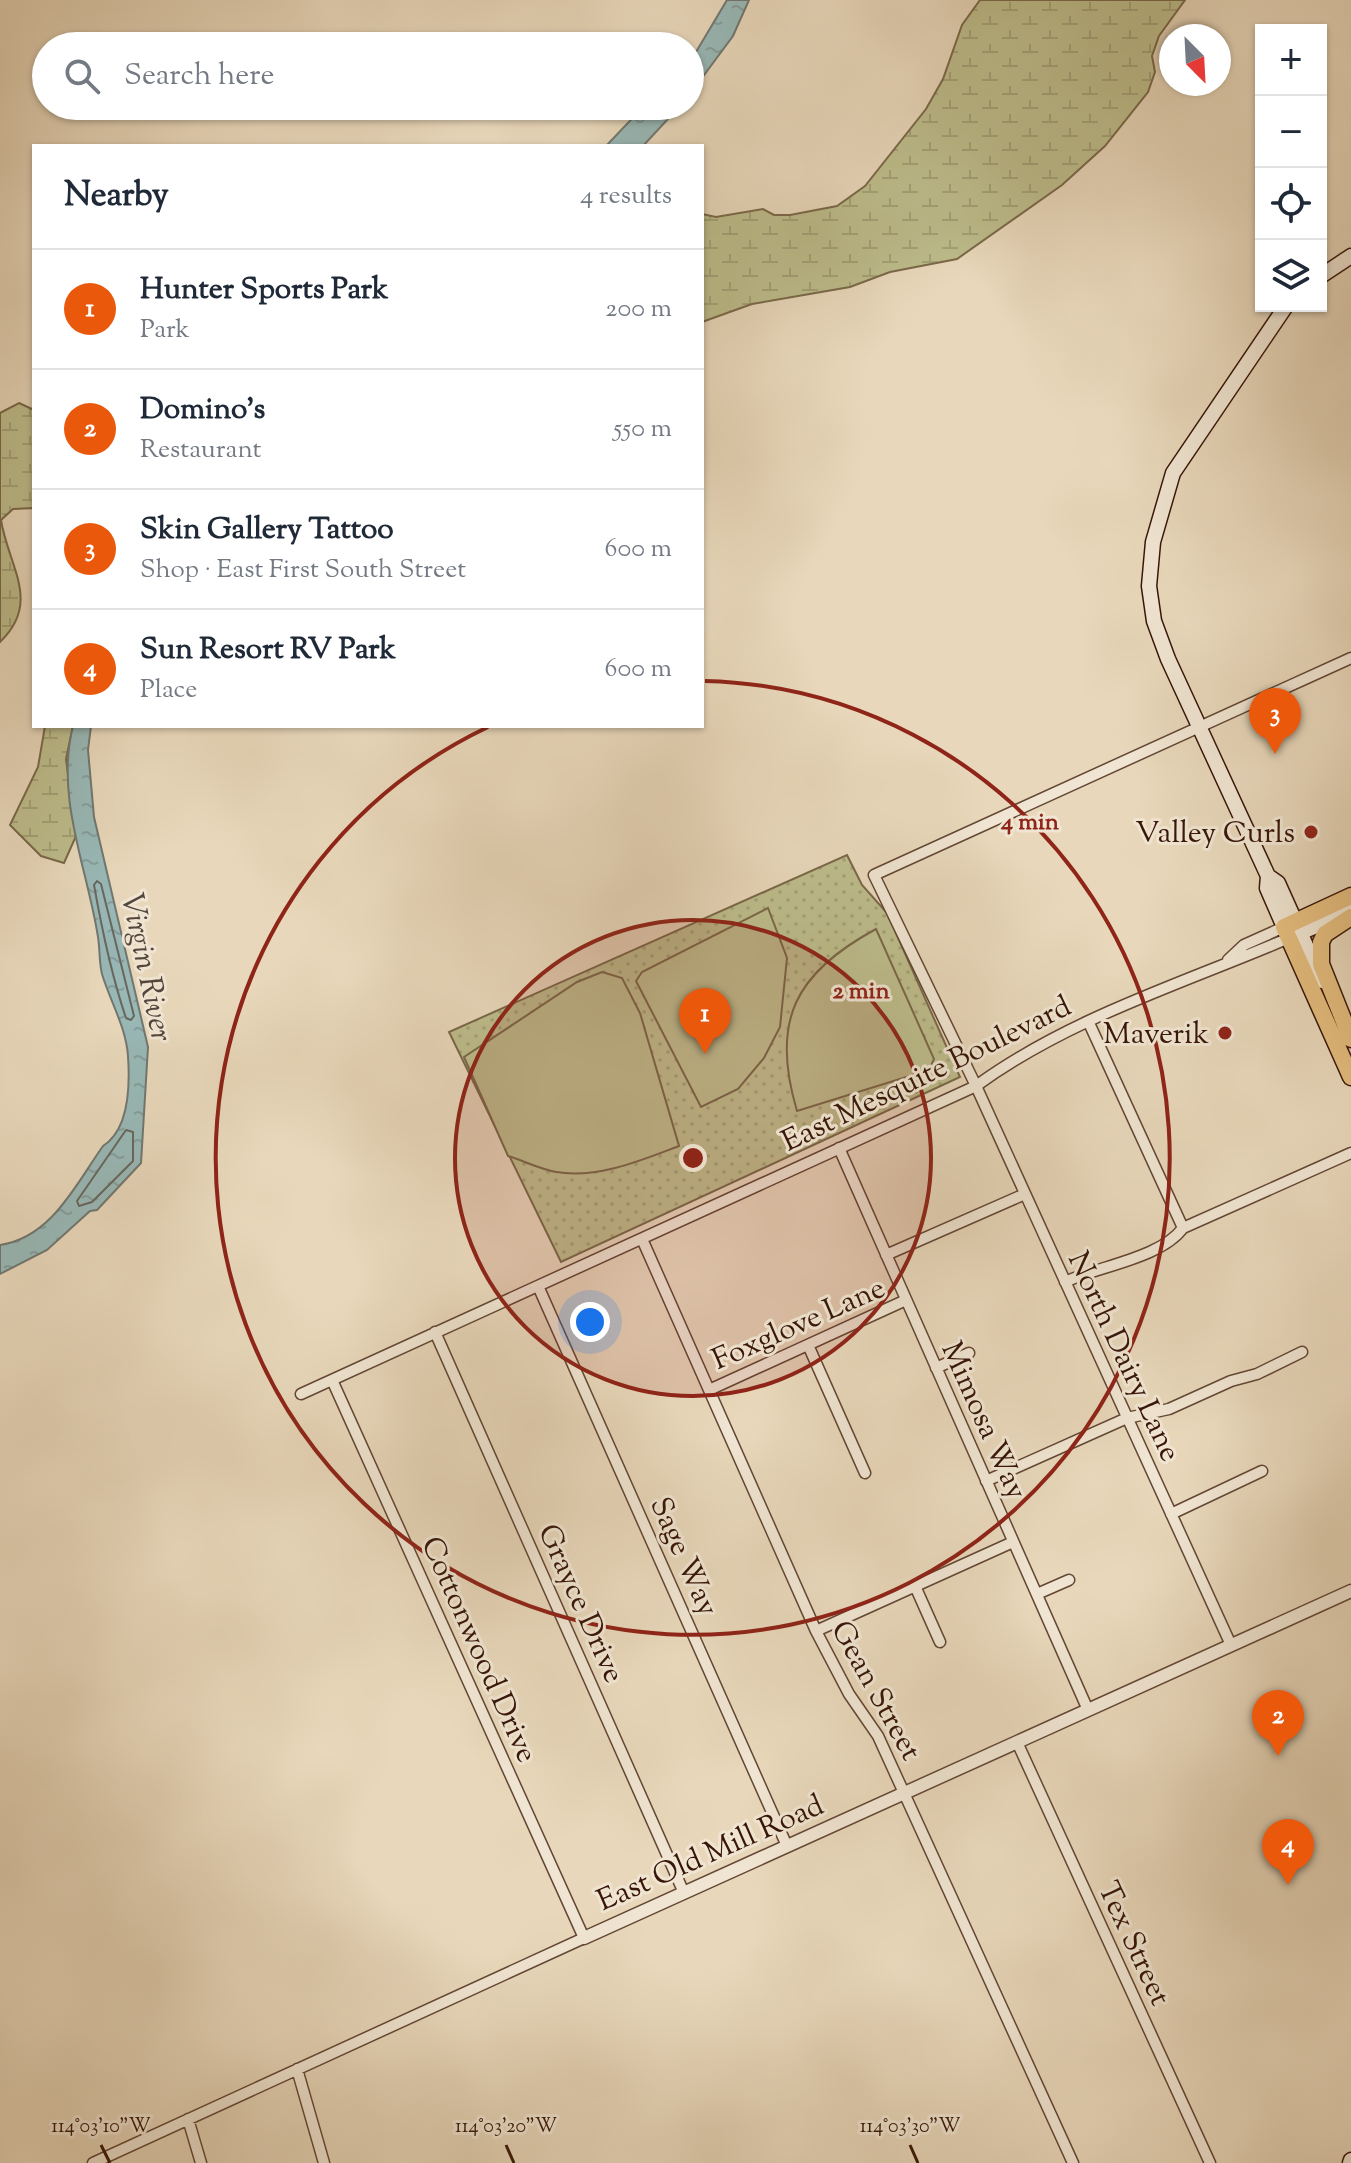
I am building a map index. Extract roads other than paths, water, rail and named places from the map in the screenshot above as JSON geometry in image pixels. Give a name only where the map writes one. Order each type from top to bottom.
[{"type":"main road","points":[[1327,272],[1351,256]]},
{"type":"main road","points":[[1282,312],[1173,473],[1153,542],[1149,586],[1154,621],[1268,876],[1278,883],[1292,930],[1351,1077]]},
{"type":"main road","name":"East Mesquite Boulevard","points":[[1292,930],[1351,896]]},
{"type":"main road","name":"East Mesquite Boulevard","points":[[1292,930],[1351,911]]},
{"type":"main road","points":[[1351,917],[1336,924],[1321,942],[1321,964],[1351,1039]]},
{"type":"main road","points":[[1292,930],[1338,1009]]},
{"type":"street","points":[[1199,727],[1351,658]]},
{"type":"street","name":"North Dairy Lane","points":[[1199,727],[874,875],[976,1086],[1231,1645]]},
{"type":"street","name":"East Mesquite Boulevard","points":[[301,1394],[976,1086],[1038,1047],[1226,961],[1244,945],[1292,930]]},
{"type":"street","points":[[1089,1023],[1183,1228]]},
{"type":"street","name":"Mimosa Way","points":[[839,1148],[1088,1710]]},
{"type":"street","points":[[1065,1282],[1095,1268],[1116,1265],[1148,1251],[1176,1238],[1183,1228],[1351,1153]]},
{"type":"street","points":[[886,1255],[1025,1194]]},
{"type":"street","name":"Gean Street","points":[[642,1239],[816,1631],[849,1694],[878,1736],[1073,2163]]},
{"type":"street","name":"Sage Way","points":[[538,1286],[787,1846]]},
{"type":"street","name":"Foxglove Lane","points":[[709,1390],[906,1300]]},
{"type":"street","name":"Grayce Drive","points":[[435,1332],[684,1893]]},
{"type":"street","points":[[808,1345],[865,1473]]},
{"type":"street","points":[[986,1481],[1127,1418],[1169,1409],[1231,1381],[1257,1374],[1302,1352]]},
{"type":"street","points":[[936,1368],[969,1353]]},
{"type":"street","name":"Cottonwood Drive","points":[[332,1380],[584,1938]]},
{"type":"street","points":[[1171,1514],[1262,1471]]},
{"type":"street","points":[[816,1631],[1013,1542]]},
{"type":"street","points":[[1037,1594],[1069,1580]]},
{"type":"street","points":[[915,1586],[940,1642]]},
{"type":"street","name":"East Old Mill Road","points":[[93,2163],[1351,1591]]},
{"type":"street","name":"Tex Street","points":[[1017,1742],[1210,2163]]},
{"type":"street","points":[[297,2069],[324,2163]]},
{"type":"street","points":[[188,2119],[201,2163]]},
{"type":"water","points":[[727,0],[749,0],[733,36],[704,75],[704,39]]},
{"type":"water","points":[[631,120],[667,120],[645,144],[608,144]]},
{"type":"water","points":[[73,728],[91,728],[88,750],[94,817],[148,1047],[141,1163],[97,1210],[90,1211],[47,1250],[0,1274],[0,1245],[34,1232],[61,1207],[103,1146],[119,1129],[128,1093],[127,1045],[100,965],[98,937],[70,806],[68,753]]},
{"type":"place","name":"Skin Gallery Tattoo","points":[[1275,754]]},
{"type":"place","name":"Valley Curls","points":[[1311,832]]},
{"type":"place","name":"Maverik","points":[[1225,1033]]},
{"type":"place","name":"Hunter Sports Park","points":[[705,1054]]},
{"type":"place","name":"Domino's","points":[[1278,1756]]},
{"type":"place","name":"Sun Resort RV Park","points":[[1288,1885]]},
{"type":"water label","name":"Virgin River","points":[[148,967]]}]
